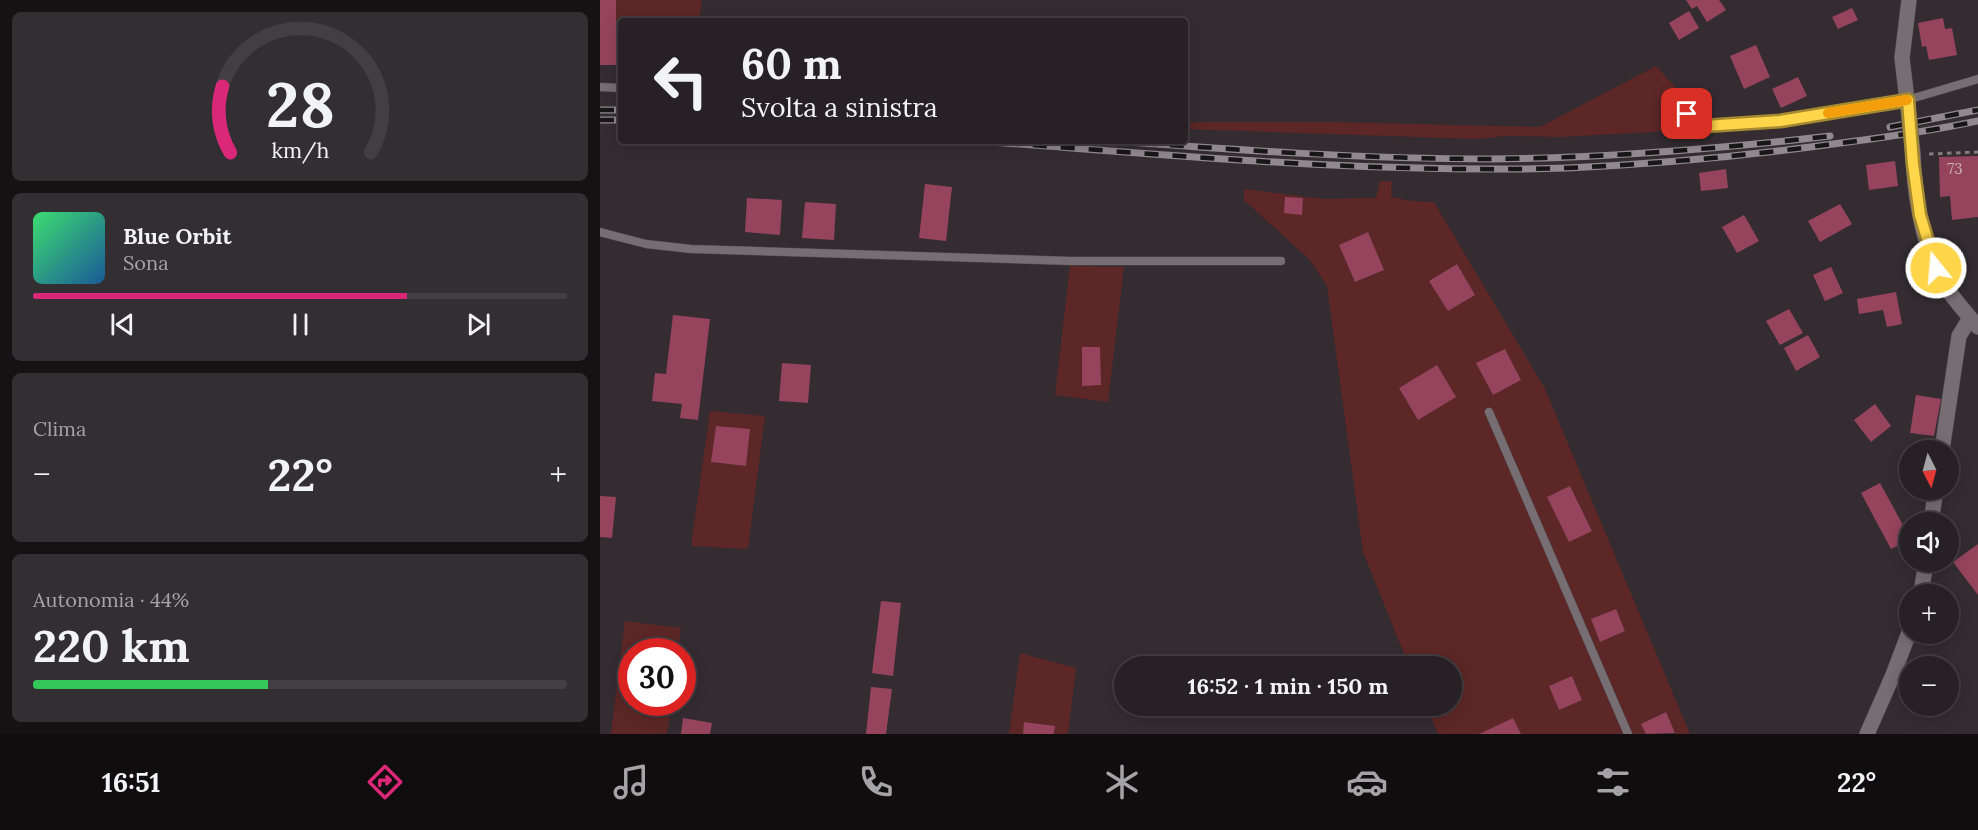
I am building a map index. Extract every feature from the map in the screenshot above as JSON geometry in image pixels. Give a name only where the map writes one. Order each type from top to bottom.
[{"type":"street","points":[[1909,0],[1902,58],[1920,215],[1936,268],[1974,322],[1959,336],[1943,440]]},
{"type":"street","points":[[1867,734],[1905,644]]},
{"type":"lane","points":[[1688,109],[1687,114],[1691,123],[1700,127],[1780,121],[1908,100],[1978,79]]},
{"type":"lane","points":[[600,87],[618,88]]},
{"type":"lane","points":[[600,232],[654,246],[691,249],[1072,261],[1281,261]]},
{"type":"lane","points":[[1489,412],[1628,734]]},
{"type":"path","points":[[1912,154],[1978,152]]},
{"type":"shaded area","points":[[616,0],[702,0],[699,18],[618,18],[618,35],[616,35]]},
{"type":"shaded area","points":[[1656,66],[1676,88],[1677,117],[1688,130],[1477,139],[1188,129],[1188,123],[1333,122],[1540,127]]},
{"type":"shaded area","points":[[1380,181],[1392,181],[1391,197],[1434,202],[1545,389],[1690,734],[1674,734],[1665,712],[1642,724],[1646,734],[1521,734],[1513,718],[1479,734],[1438,734],[1431,716],[1462,716],[1462,656],[1405,656],[1363,552],[1327,286],[1309,259],[1244,200],[1244,189],[1324,199],[1376,198]],"holes":[[[1368,232],[1384,270],[1355,282],[1339,245]],[[1457,264],[1475,295],[1448,311],[1429,281]],[[1505,349],[1521,380],[1493,395],[1477,363]],[[1437,365],[1455,397],[1418,420],[1399,388]],[[1570,486],[1592,531],[1548,497]],[[1616,609],[1625,631],[1600,642],[1591,619]],[[1572,676],[1582,700],[1559,710],[1549,686]]]},
{"type":"shaded area","points":[[1070,266],[1124,267],[1108,402],[1055,395]],"holes":[[[1082,347],[1100,347],[1101,385],[1082,385]]]},
{"type":"shaded area","points":[[710,411],[765,416],[748,549],[691,546]],"holes":[[[716,426],[750,429],[746,466],[712,462]]]},
{"type":"shaded area","points":[[625,621],[681,628],[680,638],[623,638]]},
{"type":"shaded area","points":[[1020,653],[1076,668],[1068,734],[1054,734],[1055,726],[1025,722],[1023,734],[1009,734]]},
{"type":"shaded area","points":[[618,678],[618,716],[670,716],[667,734],[611,734]]},
{"type":"building","points":[[600,0],[616,0],[618,65],[600,65]]},
{"type":"building","points":[[1686,0],[1719,0],[1726,10],[1707,22],[1697,6],[1692,9]]},
{"type":"building","points":[[1852,8],[1858,20],[1838,29],[1832,17]]},
{"type":"building","points":[[1689,11],[1699,28],[1679,40],[1669,23]]},
{"type":"building","points":[[1943,18],[1945,29],[1952,28],[1957,55],[1929,60],[1926,46],[1922,47],[1918,23]]},
{"type":"building","points":[[1756,45],[1770,77],[1744,89],[1730,56]]},
{"type":"building","points":[[1798,77],[1807,96],[1781,108],[1772,89]]},
{"type":"building","points":[[1978,156],[1978,217],[1952,220],[1950,196],[1940,197],[1939,157]]},
{"type":"building","points":[[1895,161],[1898,186],[1869,190],[1866,165]]},
{"type":"building","points":[[1726,169],[1728,188],[1701,191],[1699,173]]},
{"type":"building","points":[[925,184],[952,187],[946,241],[919,238]]},
{"type":"building","points":[[1285,197],[1303,198],[1302,215],[1284,213]]},
{"type":"building","points":[[747,198],[782,200],[780,235],[745,232]]},
{"type":"building","points":[[805,202],[836,204],[834,240],[802,238]]},
{"type":"building","points":[[1840,204],[1852,224],[1820,242],[1808,221]]},
{"type":"building","points":[[1744,215],[1759,241],[1737,253],[1722,227]]},
{"type":"building","points":[[1368,232],[1384,270],[1355,282],[1339,245]]},
{"type":"building","points":[[1457,264],[1475,295],[1448,311],[1429,281]]},
{"type":"building","points":[[1831,267],[1843,293],[1825,301],[1813,275]]},
{"type":"building","points":[[1896,292],[1902,324],[1887,327],[1883,310],[1859,314],[1857,299]]},
{"type":"building","points":[[1789,309],[1803,333],[1780,345],[1766,321]]},
{"type":"building","points":[[673,315],[710,319],[698,420],[680,418],[682,404],[652,401],[655,373],[666,374]]},
{"type":"building","points":[[1808,335],[1820,357],[1796,371],[1784,348]]},
{"type":"building","points":[[1082,347],[1100,347],[1101,385],[1082,386]]},
{"type":"building","points":[[1505,349],[1521,380],[1493,395],[1476,363]]},
{"type":"building","points":[[782,363],[811,365],[808,403],[779,401]]},
{"type":"building","points":[[1437,365],[1456,397],[1418,420],[1399,388]]},
{"type":"building","points":[[1916,395],[1941,399],[1934,436],[1910,433]]},
{"type":"building","points":[[1875,404],[1891,426],[1871,442],[1854,420]]},
{"type":"building","points":[[716,426],[750,429],[746,466],[711,462]]},
{"type":"building","points":[[1880,483],[1899,518],[1899,545],[1891,549],[1861,493]]},
{"type":"building","points":[[1570,486],[1592,531],[1569,542],[1547,497]]},
{"type":"building","points":[[600,496],[616,497],[612,538],[600,537]]},
{"type":"building","points":[[1978,544],[1978,595],[1959,570],[1959,558]]},
{"type":"building","points":[[881,601],[901,603],[893,676],[872,673]]},
{"type":"building","points":[[1616,609],[1625,631],[1600,642],[1591,619]]},
{"type":"building","points":[[1572,676],[1582,700],[1559,710],[1549,686]]},
{"type":"building","points":[[871,687],[892,689],[886,734],[866,734]]},
{"type":"building","points":[[1666,712],[1675,733],[1646,734],[1641,724]]},
{"type":"building","points":[[683,718],[712,723],[710,734],[681,734]]},
{"type":"building","points":[[1513,718],[1521,734],[1479,734]]},
{"type":"building","points":[[1024,722],[1055,726],[1054,734],[1023,734]]},
{"type":"railway","points":[[600,110],[618,110]]},
{"type":"railway","points":[[1890,127],[1978,110]]},
{"type":"railway","points":[[600,120],[618,120]]},
{"type":"railway","points":[[1018,144],[1345,166],[1567,168],[1667,162],[1767,152],[1888,137],[1978,121]]},
{"type":"railway","points":[[1156,144],[1349,156],[1491,159],[1660,152],[1830,136]]},
{"type":"slow traffic","points":[[1828,113],[1907,100]]},
{"type":"route","points":[[1687,114],[1691,123],[1700,127],[1780,121],[1908,100],[1920,215],[1936,268]]}]
